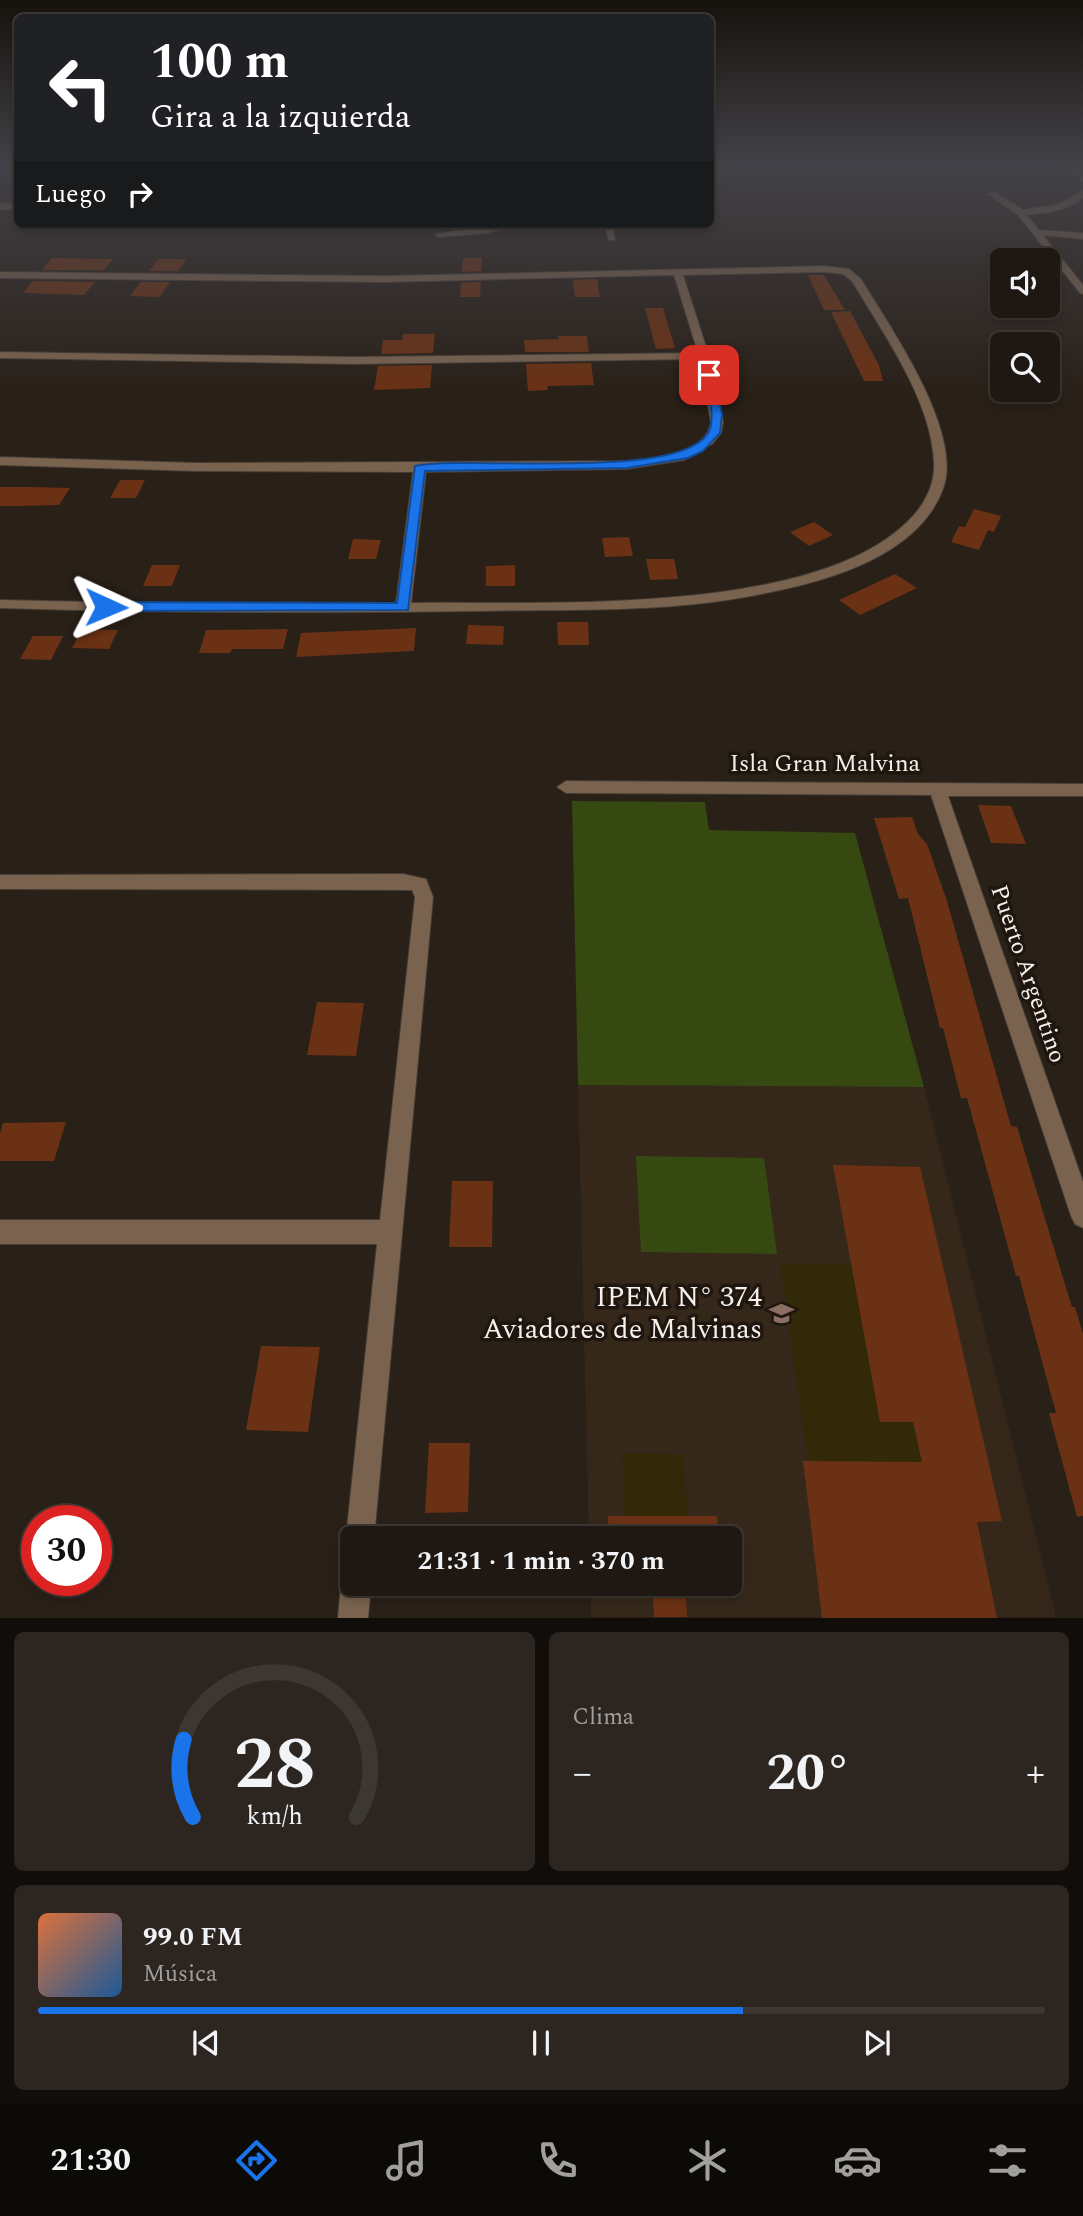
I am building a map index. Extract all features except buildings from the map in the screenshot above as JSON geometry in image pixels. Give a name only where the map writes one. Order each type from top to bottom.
[{"type":"street","points":[[1044,243],[1083,291]]},
{"type":"street","points":[[0,275],[385,279],[846,271],[852,275],[921,396],[936,434],[941,468],[937,489],[912,526],[873,553],[837,570],[763,590],[639,602],[403,607],[0,604]]},
{"type":"street","points":[[0,461],[183,467],[419,468],[627,465],[684,456],[708,442],[715,433],[717,422],[705,356],[678,274]]},
{"type":"street","points":[[0,355],[371,363],[705,356]]},
{"type":"street","points":[[403,607],[419,468]]},
{"type":"street","name":"Isla Gran Malvina","points":[[566,787],[1083,790]]},
{"type":"street","name":"Puerto Argentino","points":[[937,789],[1083,1216]]},
{"type":"street","points":[[0,882],[403,881],[419,884],[424,897],[361,1526]]},
{"type":"street","points":[[0,1232],[391,1232]]},
{"type":"street","points":[[353,1618],[355,1596]]},
{"type":"shaded area","name":"IPEM N° 374 Aviadores de Malvinas","points":[[578,1085],[924,1087],[1056,1617],[591,1617],[591,1596],[742,1596],[742,1526],[589,1526]]},
{"type":"green space","points":[[572,801],[705,802],[709,830],[855,833],[924,1087],[578,1085]]},
{"type":"green space","points":[[636,1156],[764,1158],[777,1254],[641,1252]]},
{"type":"sand","points":[[780,1264],[885,1265],[880,1422],[913,1422],[922,1462],[808,1461]]},
{"type":"sand","points":[[622,1453],[683,1454],[688,1517],[625,1517]]},
{"type":"place","name":"IPEM N° 374 Aviadores de Malvinas","points":[[782,1313]]},
{"type":"route","points":[[106,607],[403,607],[419,468],[627,465],[684,456],[699,449],[715,433],[717,414],[709,375]]}]
